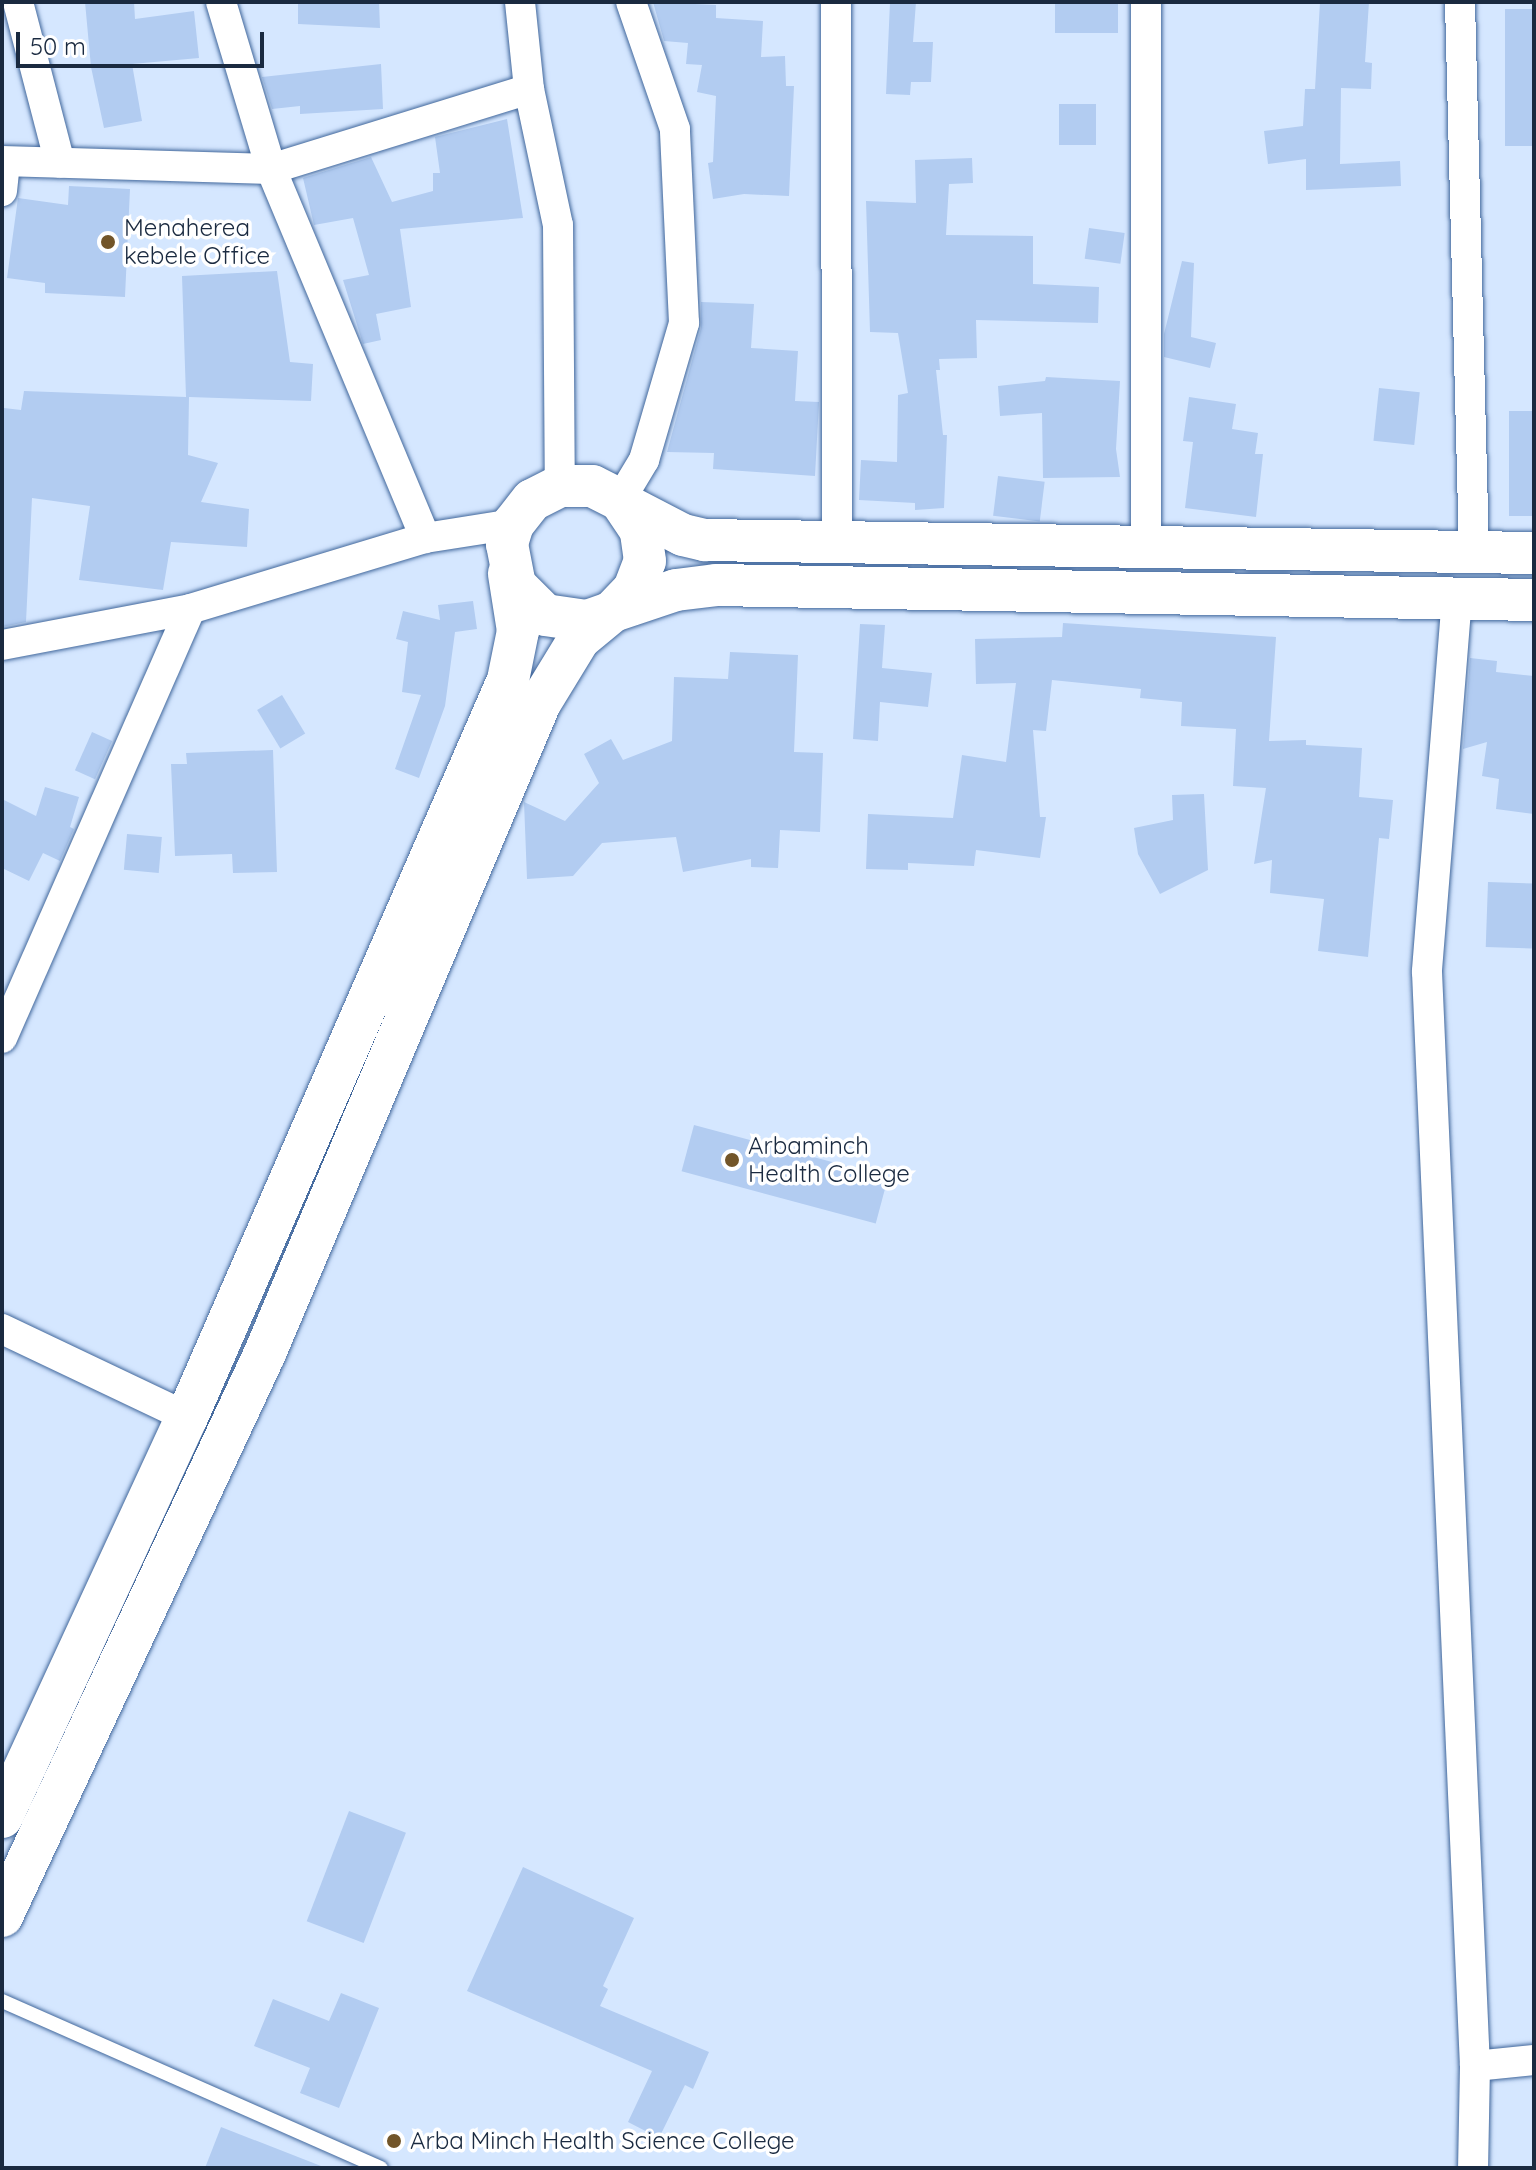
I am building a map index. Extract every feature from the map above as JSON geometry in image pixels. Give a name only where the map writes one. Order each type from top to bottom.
[{"type":"main road","points":[[2,1817],[187,1417],[508,680],[518,631],[510,545],[532,500],[560,486],[592,486],[683,535],[705,540],[837,539],[1146,550],[1534,553]]},
{"type":"main road","points":[[2,1916],[265,1353],[540,703],[573,646],[634,589],[645,561],[641,531],[622,503]]},
{"type":"main road","points":[[510,545],[521,594],[545,615],[587,621],[676,590],[716,585],[1534,600]]},
{"type":"street","points":[[18,2],[60,163]]},
{"type":"street","points":[[221,2],[271,169],[425,538]]},
{"type":"street","points":[[520,2],[529,89],[558,225],[560,486]]},
{"type":"street","points":[[622,503],[644,460],[684,323],[675,129],[631,2]]},
{"type":"street","points":[[836,2],[837,539]]},
{"type":"street","points":[[1146,2],[1146,550]]},
{"type":"street","points":[[1460,2],[1474,551]]},
{"type":"street","points":[[3,171],[60,163],[271,169],[529,89]]},
{"type":"street","points":[[2,645],[190,609],[425,538],[510,545]]},
{"type":"street","points":[[1457,597],[1427,972],[1475,2066],[1473,2168]]},
{"type":"street","points":[[2,1038],[190,609]]},
{"type":"street","points":[[2,1329],[187,1417]]},
{"type":"street","points":[[1475,2066],[1534,2060]]},
{"type":"lane","points":[[2,2001],[381,2168]]},
{"type":"building","points":[[85,2],[134,2],[135,19],[194,11],[199,58],[132,64],[142,121],[104,128],[91,67]]},
{"type":"building","points":[[298,2],[379,2],[380,28],[298,24]]},
{"type":"building","points":[[653,2],[716,5],[716,18],[763,21],[761,57],[785,56],[786,86],[794,86],[789,196],[744,194],[713,199],[708,163],[713,162],[716,96],[697,92],[702,65],[686,64],[688,43],[664,41]]},
{"type":"building","points":[[890,2],[916,2],[913,42],[933,42],[931,82],[911,82],[910,95],[886,94]]},
{"type":"building","points":[[1055,2],[1118,2],[1118,33],[1055,33]]},
{"type":"building","points":[[1320,2],[1369,2],[1365,62],[1372,63],[1371,89],[1341,88],[1340,164],[1400,161],[1401,186],[1306,190],[1306,159],[1268,164],[1264,131],[1303,126],[1305,89],[1315,89]]},
{"type":"building","points":[[1505,9],[1534,9],[1534,146],[1505,146]]},
{"type":"building","points":[[381,64],[383,109],[300,114],[300,106],[272,109],[262,77]]},
{"type":"building","points":[[1059,104],[1096,104],[1096,145],[1059,145]]},
{"type":"building","points":[[507,119],[523,218],[400,229],[411,307],[376,314],[381,340],[363,344],[343,280],[369,275],[353,218],[314,225],[303,178],[371,157],[392,202],[433,191],[433,173],[440,173],[435,137]]},
{"type":"building","points":[[972,158],[973,183],[949,184],[946,235],[1033,236],[1033,284],[1099,287],[1098,323],[976,320],[977,358],[939,359],[940,370],[936,370],[943,435],[947,435],[944,508],[915,510],[915,503],[859,500],[861,460],[897,462],[898,395],[908,393],[898,333],[870,332],[866,201],[916,203],[915,160]]},
{"type":"building","points":[[69,186],[130,189],[125,297],[45,293],[45,283],[7,278],[18,198],[68,205]]},
{"type":"building","points":[[1089,228],[1125,233],[1120,264],[1085,259]]},
{"type":"building","points":[[1182,261],[1194,263],[1191,337],[1216,343],[1210,368],[1164,357],[1164,334]]},
{"type":"building","points":[[277,271],[290,362],[313,364],[311,401],[189,397],[188,455],[218,463],[201,502],[249,509],[247,547],[171,542],[163,590],[79,580],[90,506],[32,498],[26,622],[2,627],[4,408],[21,410],[24,391],[186,397],[182,276]]},
{"type":"building","points":[[701,302],[754,304],[751,348],[798,351],[795,401],[819,402],[815,476],[713,469],[714,453],[667,452],[701,328]]},
{"type":"building","points":[[1046,377],[1120,381],[1116,449],[1120,477],[1043,478],[1042,413],[1000,416],[998,386],[1045,381]]},
{"type":"building","points":[[1379,388],[1420,392],[1414,445],[1373,441]]},
{"type":"building","points":[[1189,397],[1236,404],[1232,429],[1258,433],[1255,454],[1263,454],[1256,517],[1185,508],[1193,442],[1183,441]]},
{"type":"building","points":[[1509,411],[1534,411],[1534,516],[1509,516]]},
{"type":"building","points":[[998,476],[1045,482],[1040,521],[993,516]]},
{"type":"building","points":[[473,601],[477,629],[455,632],[445,706],[419,778],[395,769],[421,695],[402,692],[408,642],[396,639],[403,611],[440,620],[438,605]]},
{"type":"building","points":[[1063,623],[1276,637],[1269,741],[1306,740],[1306,745],[1362,748],[1359,797],[1393,800],[1389,839],[1379,838],[1368,957],[1318,951],[1324,899],[1270,893],[1272,860],[1254,864],[1266,788],[1233,786],[1236,729],[1181,726],[1182,702],[1140,698],[1141,689],[1052,680],[1046,731],[1033,730],[1040,817],[1046,817],[1040,858],[976,850],[974,866],[908,863],[908,870],[866,869],[868,814],[953,818],[962,755],[1006,762],[1016,683],[976,684],[975,639],[1062,637]]},
{"type":"building","points":[[860,624],[885,625],[882,668],[932,673],[928,707],[880,702],[878,741],[853,739]]},
{"type":"building","points":[[730,652],[798,655],[794,752],[823,753],[820,832],[780,830],[778,868],[751,867],[751,859],[683,872],[676,837],[602,843],[573,876],[527,879],[524,802],[565,821],[599,783],[584,754],[611,739],[623,760],[672,741],[674,677],[728,679]]},
{"type":"building","points":[[1470,658],[1497,661],[1496,672],[1534,676],[1534,814],[1496,809],[1499,779],[1482,776],[1487,742],[1463,749]]},
{"type":"building","points":[[282,695],[305,734],[280,749],[257,710]]},
{"type":"building","points":[[92,732],[112,741],[95,779],[75,770]]},
{"type":"building","points":[[273,750],[277,872],[233,873],[232,854],[175,856],[171,764],[187,764],[186,753]]},
{"type":"building","points":[[45,787],[79,797],[70,827],[74,829],[60,861],[43,853],[29,881],[2,868],[2,799],[36,816]]},
{"type":"building","points":[[1204,794],[1208,870],[1160,894],[1138,854],[1134,828],[1173,820],[1172,795]]},
{"type":"building","points":[[127,834],[162,837],[159,873],[124,870]]},
{"type":"building","points":[[1488,882],[1534,884],[1532,949],[1486,947]]},
{"type":"building","points":[[694,1125],[888,1177],[876,1223],[682,1171]]},
{"type":"building","points":[[349,1811],[406,1833],[364,1943],[307,1921]]},
{"type":"building","points":[[523,1867],[634,1918],[603,1986],[608,1989],[600,2006],[709,2052],[693,2089],[685,2085],[659,2138],[628,2122],[652,2071],[467,1991]]},
{"type":"building","points":[[341,1993],[379,2008],[339,2108],[300,2093],[310,2068],[254,2046],[273,1999],[329,2021]]},
{"type":"building","points":[[221,2127],[321,2166],[205,2168]]},
{"type":"place","name":"Menaherea kebele Office","points":[[108,242]]},
{"type":"place","name":"Arbaminch Health College","points":[[732,1160]]},
{"type":"place","name":"Arba Minch Health Science College","points":[[394,2141]]}]
